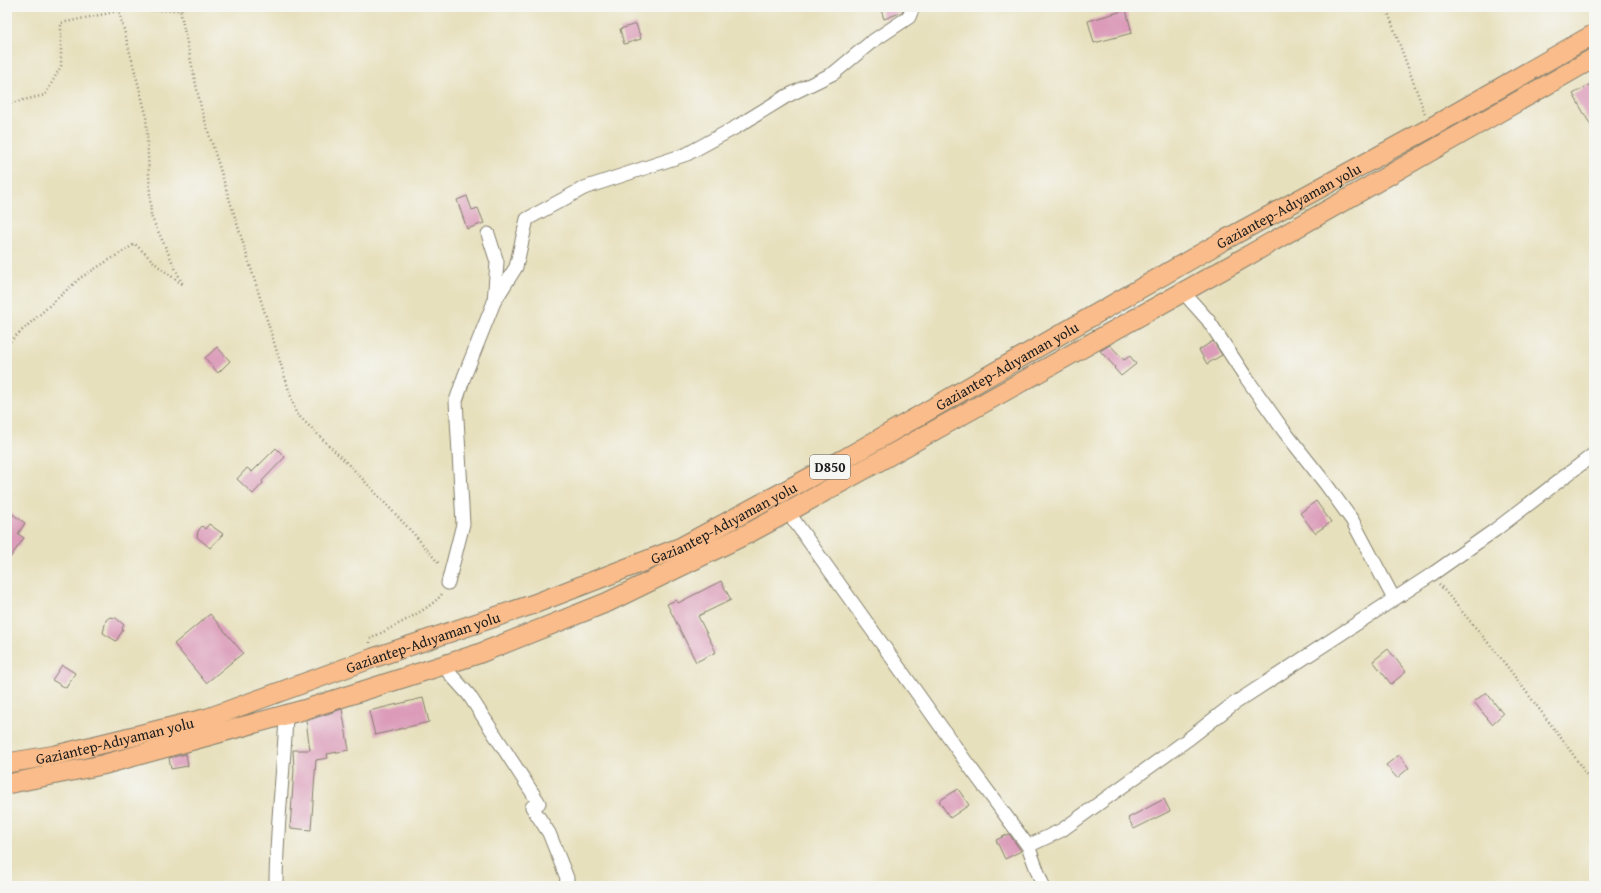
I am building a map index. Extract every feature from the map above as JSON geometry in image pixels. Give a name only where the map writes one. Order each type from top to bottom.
[{"type":"highway","name":"Gaziantep-Adıyaman yolu","points":[[7,763],[56,755],[208,718],[365,661],[534,604],[681,547],[844,459],[1221,242],[1430,128],[1594,34]]},
{"type":"highway","name":"Gaziantep-Adıyaman yolu","points":[[7,784],[102,765],[286,715],[478,654],[608,602],[751,532],[788,512],[1183,292],[1594,58]]},
{"type":"street","points":[[448,583],[463,524],[456,401],[494,302],[516,267],[527,220],[584,188],[686,154],[738,126],[785,98],[834,73],[870,43],[909,17],[913,7]]},
{"type":"street","points":[[488,234],[497,262],[494,302]]},
{"type":"street","points":[[1183,292],[1208,320],[1284,431],[1352,520],[1394,599]]},
{"type":"street","points":[[1028,846],[1062,830],[1187,740],[1232,704],[1394,599],[1495,530],[1594,454]]},
{"type":"street","points":[[788,512],[1028,846],[1043,886]]},
{"type":"street","points":[[442,666],[469,695],[539,803],[532,807],[549,833],[567,878],[566,886]]},
{"type":"street","points":[[276,886],[276,859],[286,715]]},
{"type":"path","points":[[7,104],[45,95],[62,66],[61,23],[119,11],[186,7]]},
{"type":"path","points":[[1386,7],[1430,128]]},
{"type":"path","points":[[180,8],[201,108],[296,413],[355,471],[414,534],[444,570],[448,583],[440,598],[422,610],[370,639],[365,661]]},
{"type":"path","points":[[7,344],[80,278],[135,244],[158,266],[183,285],[151,216],[146,114],[119,11]]},
{"type":"path","points":[[1431,574],[1500,657],[1570,750],[1594,786]]},
{"type":"building","points":[[880,7],[904,7],[902,12],[884,19]]},
{"type":"building","points":[[1126,10],[1132,33],[1094,43],[1088,21]]},
{"type":"building","points":[[636,24],[641,39],[624,44],[620,29]]},
{"type":"building","points":[[1594,82],[1594,131],[1573,94]]},
{"type":"building","points":[[467,196],[472,210],[478,208],[484,223],[467,229],[457,200]]},
{"type":"building","points":[[1213,341],[1222,355],[1207,364],[1199,350]]},
{"type":"building","points":[[1110,345],[1124,360],[1130,356],[1136,364],[1121,376],[1100,351]]},
{"type":"building","points":[[217,347],[230,361],[218,373],[205,358]]},
{"type":"building","points":[[276,448],[285,457],[262,481],[263,483],[253,494],[237,479],[247,468],[252,472]]},
{"type":"building","points":[[1316,501],[1331,522],[1315,533],[1300,513]]},
{"type":"building","points":[[7,510],[25,523],[18,534],[24,538],[7,562]]},
{"type":"building","points":[[209,524],[223,534],[210,548],[197,537],[198,531],[202,526],[205,529]]},
{"type":"building","points":[[721,581],[731,600],[698,616],[716,652],[696,662],[667,604],[676,600],[678,603]]},
{"type":"building","points":[[210,614],[243,653],[206,683],[174,644]]},
{"type":"building","points":[[110,617],[116,618],[124,625],[123,630],[116,641],[103,633],[106,620]]},
{"type":"building","points":[[1388,649],[1406,672],[1391,684],[1373,661]]},
{"type":"building","points":[[62,665],[75,673],[66,688],[52,680]]},
{"type":"building","points":[[1486,692],[1503,714],[1492,724],[1474,702]]},
{"type":"building","points":[[423,698],[429,722],[375,735],[369,711]]},
{"type":"building","points":[[342,709],[349,750],[327,754],[328,758],[316,760],[311,830],[290,828],[294,770],[293,750],[310,750],[306,721]]},
{"type":"building","points":[[186,754],[188,766],[171,769],[169,758]]},
{"type":"building","points":[[1399,755],[1409,768],[1397,778],[1386,765]]},
{"type":"building","points":[[958,789],[969,805],[950,818],[939,801]]},
{"type":"building","points":[[1164,799],[1170,811],[1134,829],[1128,818]]},
{"type":"building","points":[[1009,834],[1021,851],[1005,859],[996,840]]}]
